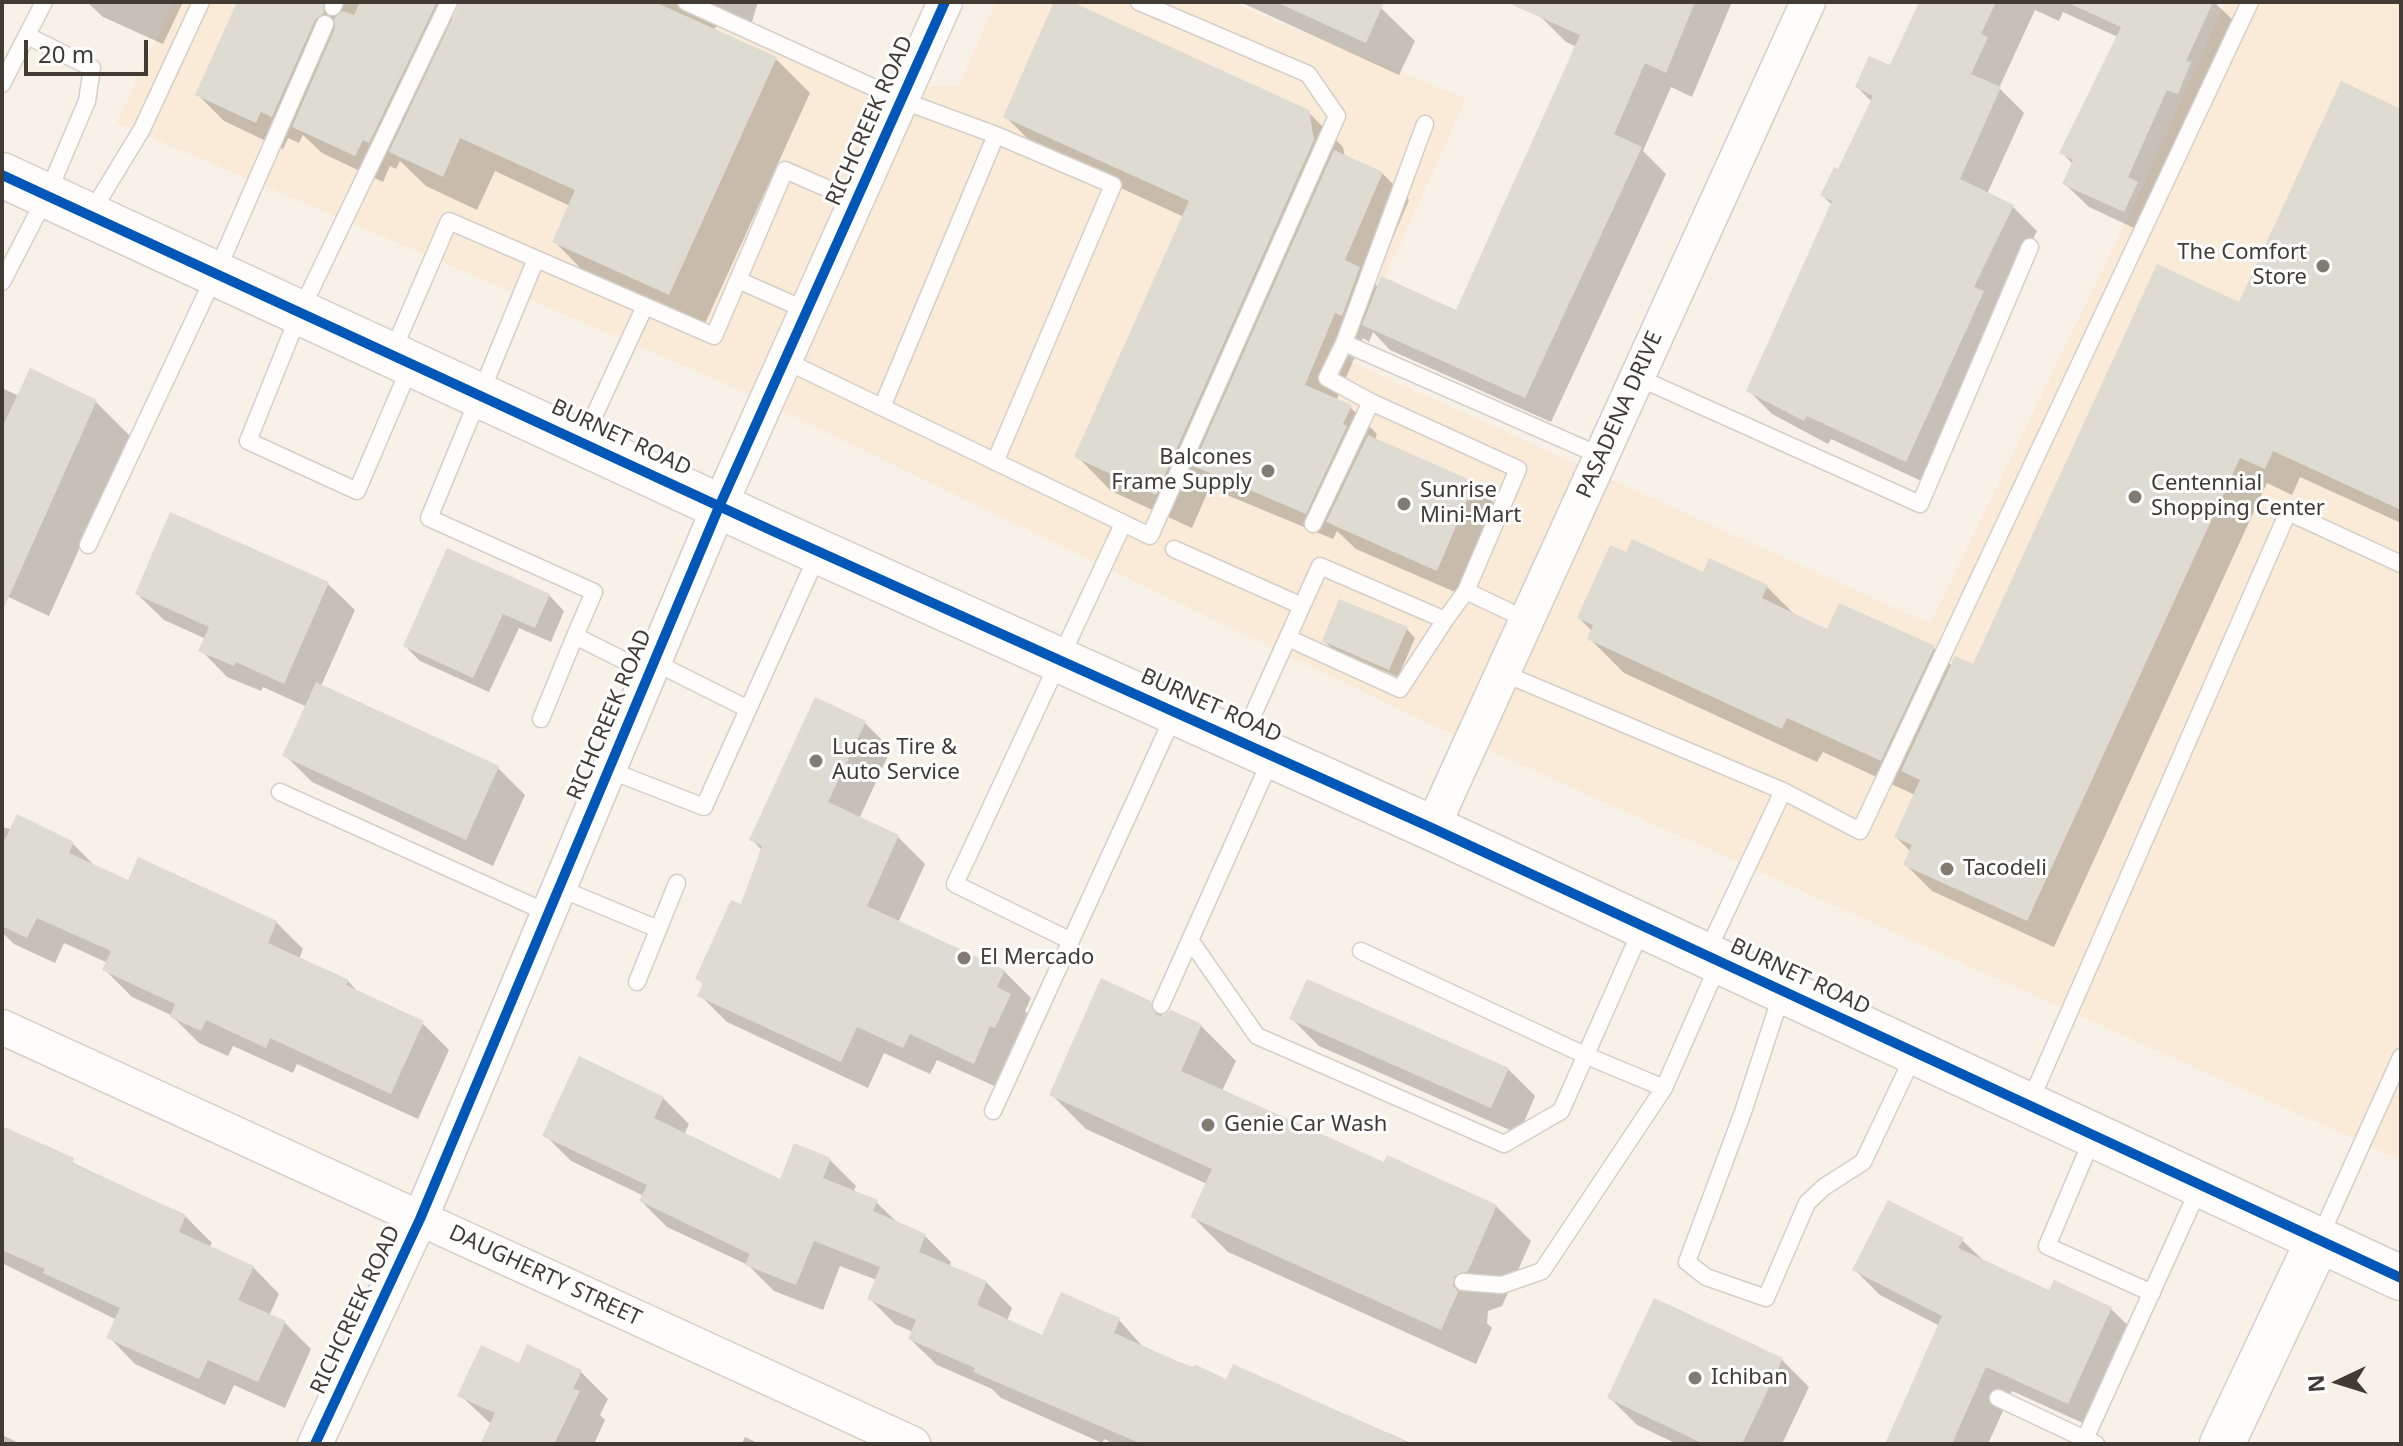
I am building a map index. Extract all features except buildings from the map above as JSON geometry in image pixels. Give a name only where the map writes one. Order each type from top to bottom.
[{"type":"main road","name":"BURNET ROAD","points":[[2,175],[719,507],[1432,828],[2401,1278]]},
{"type":"main road","points":[[2222,1444],[2318,1241]]},
{"type":"street","name":"RICHCREEK ROAD","points":[[315,1444],[420,1219],[719,507],[945,2]]},
{"type":"street","name":"PASADENA DRIVE","points":[[1432,828],[1808,2]]},
{"type":"street","name":"DAUGHERTY STREET","points":[[2,1027],[913,1444]]},
{"type":"lane","points":[[2,84],[44,2]]},
{"type":"lane","points":[[90,215],[142,129],[201,2]]},
{"type":"lane","points":[[449,2],[300,312],[248,441],[357,491],[449,221],[714,336],[785,170],[856,201]]},
{"type":"lane","points":[[686,2],[901,100],[996,135],[1113,185],[995,462]]},
{"type":"lane","points":[[786,361],[1150,536],[1337,116],[1308,74],[1139,2]]},
{"type":"lane","points":[[1503,673],[1783,791],[1860,831],[2250,2]]},
{"type":"lane","points":[[88,545],[216,273],[325,24]]},
{"type":"lane","points":[[2,282],[47,195],[87,101],[92,68],[28,36]]},
{"type":"lane","points":[[1288,638],[1400,689],[1466,591],[1518,469],[1371,402],[1327,378],[1344,343],[1425,124]]},
{"type":"lane","points":[[882,407],[996,135]]},
{"type":"lane","points":[[1637,377],[1920,504],[2030,247]]},
{"type":"lane","points":[[536,259],[482,396],[429,518],[594,592],[541,719]]},
{"type":"lane","points":[[738,280],[808,311]]},
{"type":"lane","points":[[582,442],[645,306]]},
{"type":"lane","points":[[1344,343],[1601,456]]},
{"type":"lane","points":[[1313,524],[1371,402]]},
{"type":"lane","points":[[2028,1106],[2288,512],[2401,564]]},
{"type":"lane","points":[[1069,940],[955,884],[1123,524]]},
{"type":"lane","points":[[1174,549],[1302,606]]},
{"type":"lane","points":[[609,770],[704,807],[819,552]]},
{"type":"lane","points":[[1161,1005],[1190,940],[1257,748],[1288,638],[1320,566],[1445,620]]},
{"type":"lane","points":[[1466,591],[1527,620]]},
{"type":"lane","points":[[575,636],[748,709]]},
{"type":"lane","points":[[993,1111],[1176,711]]},
{"type":"lane","points":[[1463,1282],[1502,1285],[1542,1271],[1664,1088],[1713,959],[1783,791]]},
{"type":"lane","points":[[280,792],[554,901],[658,929]]},
{"type":"lane","points":[[637,982],[677,883]]},
{"type":"lane","points":[[1190,940],[1257,1036],[1504,1144],[1561,1111],[1643,926]]},
{"type":"lane","points":[[1361,951],[1587,1056],[1664,1088]]},
{"type":"lane","points":[[1782,991],[1687,1262],[1706,1277],[1766,1298],[1807,1203],[1824,1187],[1863,1162],[1915,1053]]},
{"type":"lane","points":[[2318,1241],[2401,1057]]},
{"type":"lane","points":[[2093,1137],[2047,1246],[2152,1293]]},
{"type":"lane","points":[[1998,1398],[2091,1442],[2200,1186]]},
{"type":"shaded area","points":[[173,2],[670,2],[854,85],[959,86],[996,2],[1230,2],[1466,99],[1347,360],[1930,624],[2135,203],[2225,2],[2401,2],[2401,1160],[1426,722],[720,381],[117,123]]},
{"type":"cycle path","points":[[315,1444],[420,1219],[719,507],[945,2]]},
{"type":"cycle path","points":[[2,175],[775,532],[1432,828],[2401,1278]]},
{"type":"place","name":"The Comfort Store","points":[[2323,266]]},
{"type":"place","name":"Balcones Frame Supply","points":[[1268,471]]},
{"type":"place","name":"Centennial Shopping Center","points":[[2135,497]]},
{"type":"place","name":"Sunrise Mini-Mart","points":[[1404,504]]},
{"type":"place","name":"Lucas Tire & Auto Service","points":[[816,761]]},
{"type":"place","name":"Tacodeli","points":[[1947,869]]},
{"type":"place","name":"El Mercado","points":[[964,958]]},
{"type":"place","name":"Genie Car Wash","points":[[1208,1125]]},
{"type":"place","name":"Ichiban","points":[[1695,1378]]}]
